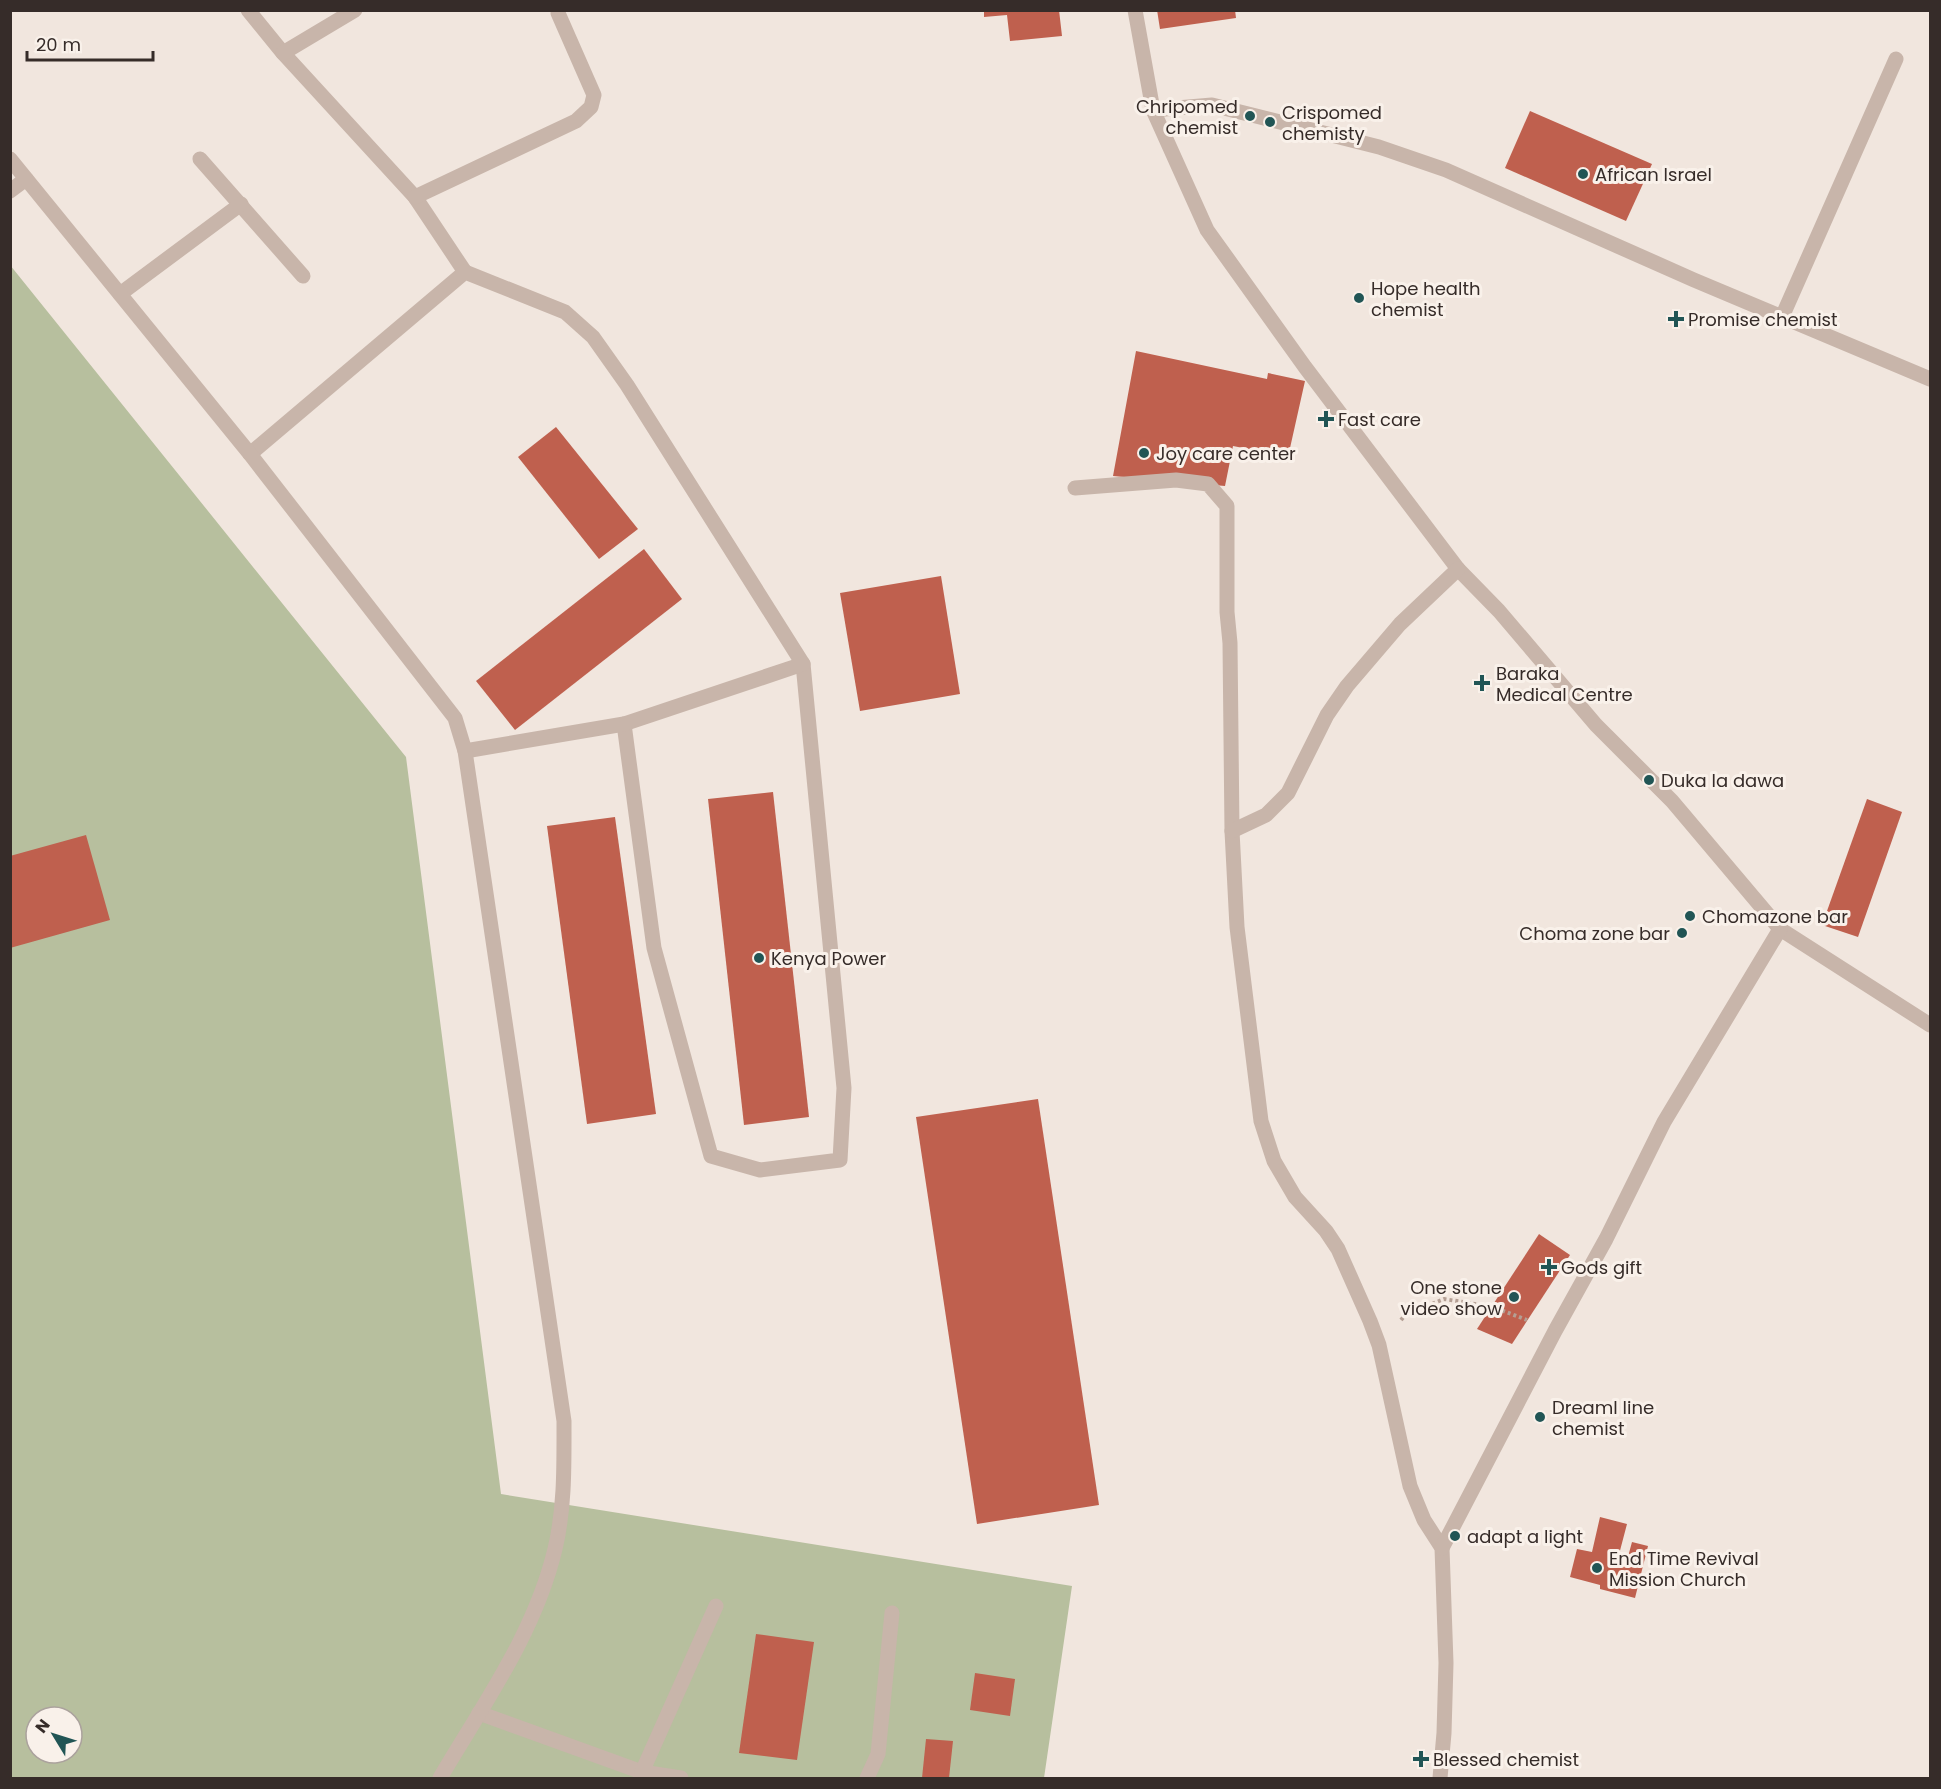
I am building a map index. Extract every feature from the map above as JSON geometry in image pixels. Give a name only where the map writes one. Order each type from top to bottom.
[{"type":"street","points":[[248,10],[283,53],[415,197],[465,272],[565,312],[593,337],[627,385],[803,664],[844,1088],[840,1160],[760,1170],[711,1156],[654,948],[624,724]]},
{"type":"street","points":[[283,53],[355,10]]},
{"type":"street","points":[[1135,10],[1153,110],[1207,230],[1305,367],[1458,569],[1499,611],[1596,724],[1672,801],[1780,929],[1930,1025]]},
{"type":"street","points":[[415,197],[576,121],[591,107],[594,95],[558,13]]},
{"type":"street","points":[[1782,317],[1896,59]]},
{"type":"street","points":[[1153,110],[1212,105],[1379,147],[1446,170],[1695,280],[1930,379]]},
{"type":"street","points":[[10,159],[250,454],[455,718],[465,751],[564,1421],[564,1498],[552,1559],[543,1590],[519,1647],[440,1779]]},
{"type":"street","points":[[200,159],[303,276]]},
{"type":"street","points":[[10,191],[26,179]]},
{"type":"street","points":[[120,294],[241,204]]},
{"type":"street","points":[[250,454],[465,272]]},
{"type":"street","points":[[1075,488],[1176,480],[1208,484],[1227,507],[1232,831],[1240,966],[1261,1121],[1269,1150],[1295,1197],[1326,1231],[1338,1249],[1379,1345],[1410,1486],[1424,1520],[1442,1548],[1446,1663],[1440,1779]]},
{"type":"street","points":[[1232,831],[1266,815],[1288,793],[1327,715],[1347,686],[1400,624],[1458,569]]},
{"type":"street","points":[[465,751],[624,724],[803,664]]},
{"type":"street","points":[[1442,1548],[1555,1331],[1606,1239],[1664,1122],[1780,929]]},
{"type":"street","points":[[641,1775],[717,1606]]},
{"type":"street","points":[[867,1779],[878,1754],[892,1612]]},
{"type":"street","points":[[479,1713],[641,1775],[681,1779]]},
{"type":"path","points":[[1379,1345],[1405,1315],[1444,1299],[1493,1307],[1555,1331]]},
{"type":"green space","points":[[10,265],[406,757],[501,1494],[1072,1586],[1044,1778],[11,1778]]},
{"type":"building","points":[[984,10],[1059,10],[1062,36],[1010,41],[1007,15],[984,17]]},
{"type":"building","points":[[1157,10],[1235,10],[1236,18],[1160,29]]},
{"type":"building","points":[[1530,111],[1652,164],[1626,221],[1505,168]]},
{"type":"building","points":[[1136,351],[1267,379],[1268,373],[1305,381],[1288,457],[1233,446],[1225,486],[1113,476]]},
{"type":"building","points":[[556,427],[638,529],[599,559],[518,457]]},
{"type":"building","points":[[644,549],[682,599],[515,730],[476,681]]},
{"type":"building","points":[[941,576],[960,694],[860,711],[840,593]]},
{"type":"building","name":"Kenya Power","points":[[773,792],[809,1117],[744,1125],[708,799]]},
{"type":"building","points":[[1867,799],[1902,812],[1858,937],[1822,925]]},
{"type":"building","points":[[615,817],[656,1114],[587,1124],[547,826]]},
{"type":"building","points":[[86,835],[110,920],[10,948],[10,856]]},
{"type":"building","points":[[1038,1099],[1099,1505],[977,1524],[916,1117]]},
{"type":"building","points":[[1539,1234],[1570,1255],[1512,1344],[1477,1329]]},
{"type":"building","points":[[1600,1517],[1627,1524],[1617,1562],[1626,1564],[1632,1542],[1648,1546],[1635,1598],[1600,1589],[1600,1585],[1570,1577],[1577,1549],[1592,1552]]},
{"type":"building","points":[[756,1634],[814,1642],[797,1760],[739,1753]]},
{"type":"building","points":[[975,1673],[1015,1679],[1010,1716],[970,1710]]},
{"type":"building","points":[[926,1739],[953,1741],[949,1778],[922,1778]]},
{"type":"place","name":"Chripomed chemist","points":[[1250,116]]},
{"type":"place","name":"Crispomed chemisty","points":[[1270,122]]},
{"type":"place","name":"African Israel","points":[[1583,174]]},
{"type":"place","name":"Hope health chemist","points":[[1359,298]]},
{"type":"place","name":"Promise chemist","points":[[1676,319]]},
{"type":"place","name":"Fast care","points":[[1326,419]]},
{"type":"place","name":"Joy care center","points":[[1144,453]]},
{"type":"place","name":"Baraka Medical Centre","points":[[1482,683]]},
{"type":"place","name":"Duka la dawa","points":[[1649,780]]},
{"type":"place","name":"Chomazone bar","points":[[1690,916]]},
{"type":"place","name":"Choma zone bar","points":[[1682,933]]},
{"type":"place","name":"Kenya Power","points":[[759,958]]},
{"type":"place","name":"Gods gift","points":[[1549,1267]]},
{"type":"place","name":"One stone video show","points":[[1514,1297]]},
{"type":"place","name":"Dreaml line chemist","points":[[1540,1417]]},
{"type":"place","name":"adapt a light","points":[[1455,1536]]},
{"type":"place","name":"End Time Revival Mission Church","points":[[1597,1568]]},
{"type":"place","name":"Blessed chemist","points":[[1421,1759]]}]
